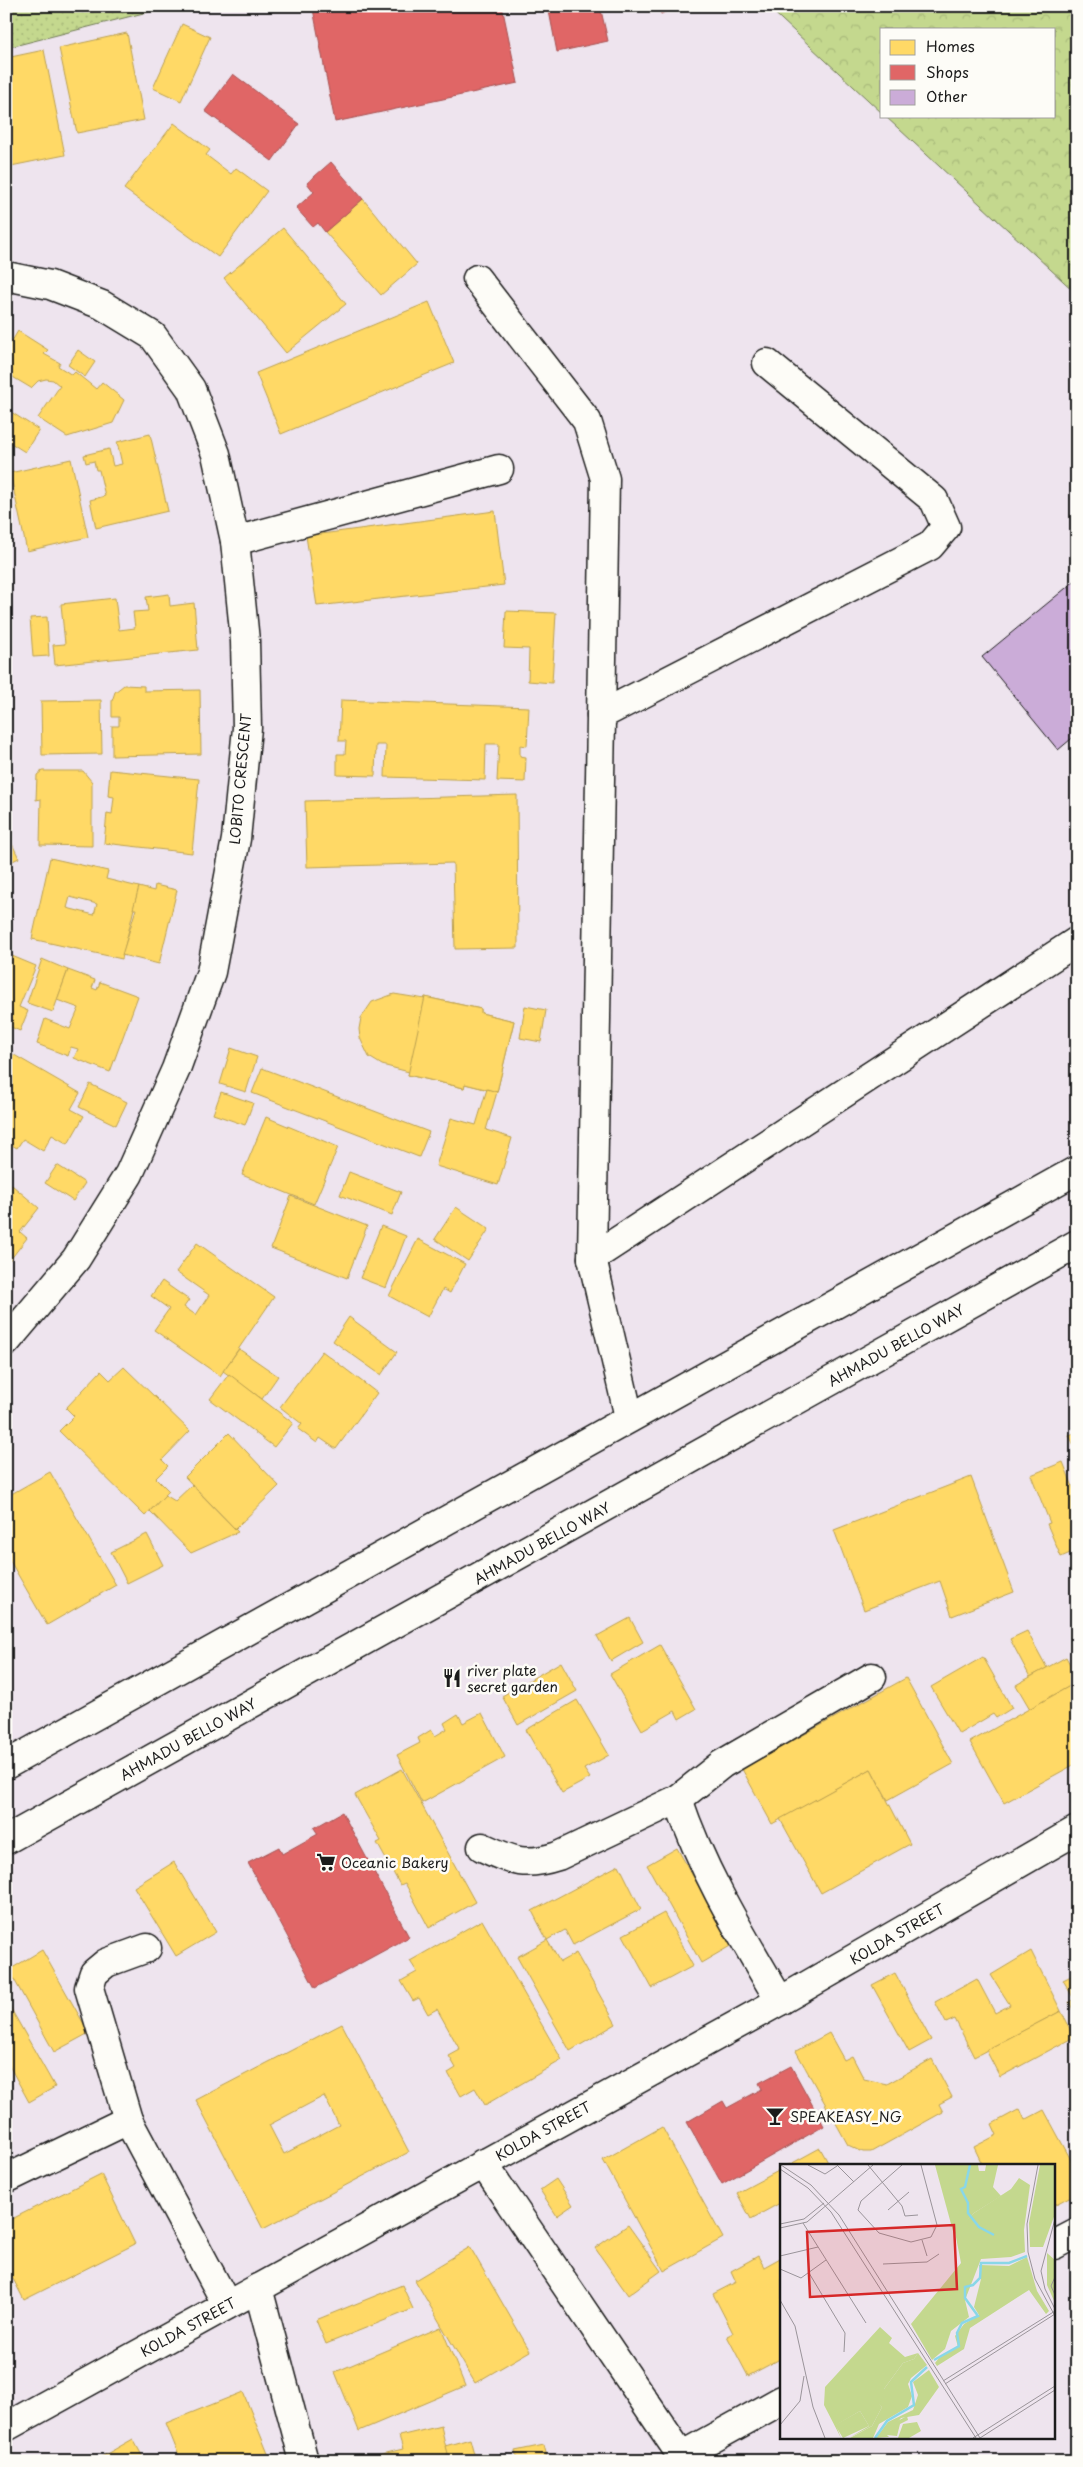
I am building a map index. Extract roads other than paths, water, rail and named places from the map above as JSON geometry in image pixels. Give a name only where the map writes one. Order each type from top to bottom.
[{"type":"street","name":"LOBITO CRESCENT","points":[[6,276],[50,285],[102,305],[152,336],[191,389],[216,454],[235,541],[245,640],[247,728],[236,839],[211,972],[176,1069],[128,1174],[76,1259],[6,1342]]},
{"type":"street","points":[[477,279],[587,422],[605,479],[592,1258],[630,1417]]},
{"type":"street","points":[[601,715],[930,546],[946,527],[934,500],[767,363]]},
{"type":"street","points":[[235,541],[499,469]]},
{"type":"street","points":[[592,1258],[1077,941]]},
{"type":"street","points":[[6,1766],[630,1417],[1077,1170]]},
{"type":"street","name":"AHMADU BELLO WAY","points":[[6,1840],[1077,1244]]},
{"type":"street","points":[[482,1847],[513,1860],[537,1863],[558,1856],[678,1799],[722,1764],[872,1677]]},
{"type":"street","points":[[678,1799],[724,1906],[780,2001]]},
{"type":"street","name":"KOLDA STREET","points":[[6,2427],[780,2001],[1077,1830]]},
{"type":"street","points":[[147,1948],[106,1964],[94,1973],[90,1988],[128,2120],[226,2305]]},
{"type":"street","points":[[6,2179],[128,2120]]},
{"type":"street","points":[[483,2163],[683,2459],[780,2401]]},
{"type":"street","points":[[1056,2245],[1077,2233]]},
{"type":"street","points":[[258,2288],[304,2461]]},
{"type":"place","name":"river plate secret garden","points":[[452,1678]]},
{"type":"place","name":"Oceanic Bakery","points":[[326,1862]]},
{"type":"place","name":"SPEAKEASY_NG","points":[[775,2116]]}]
